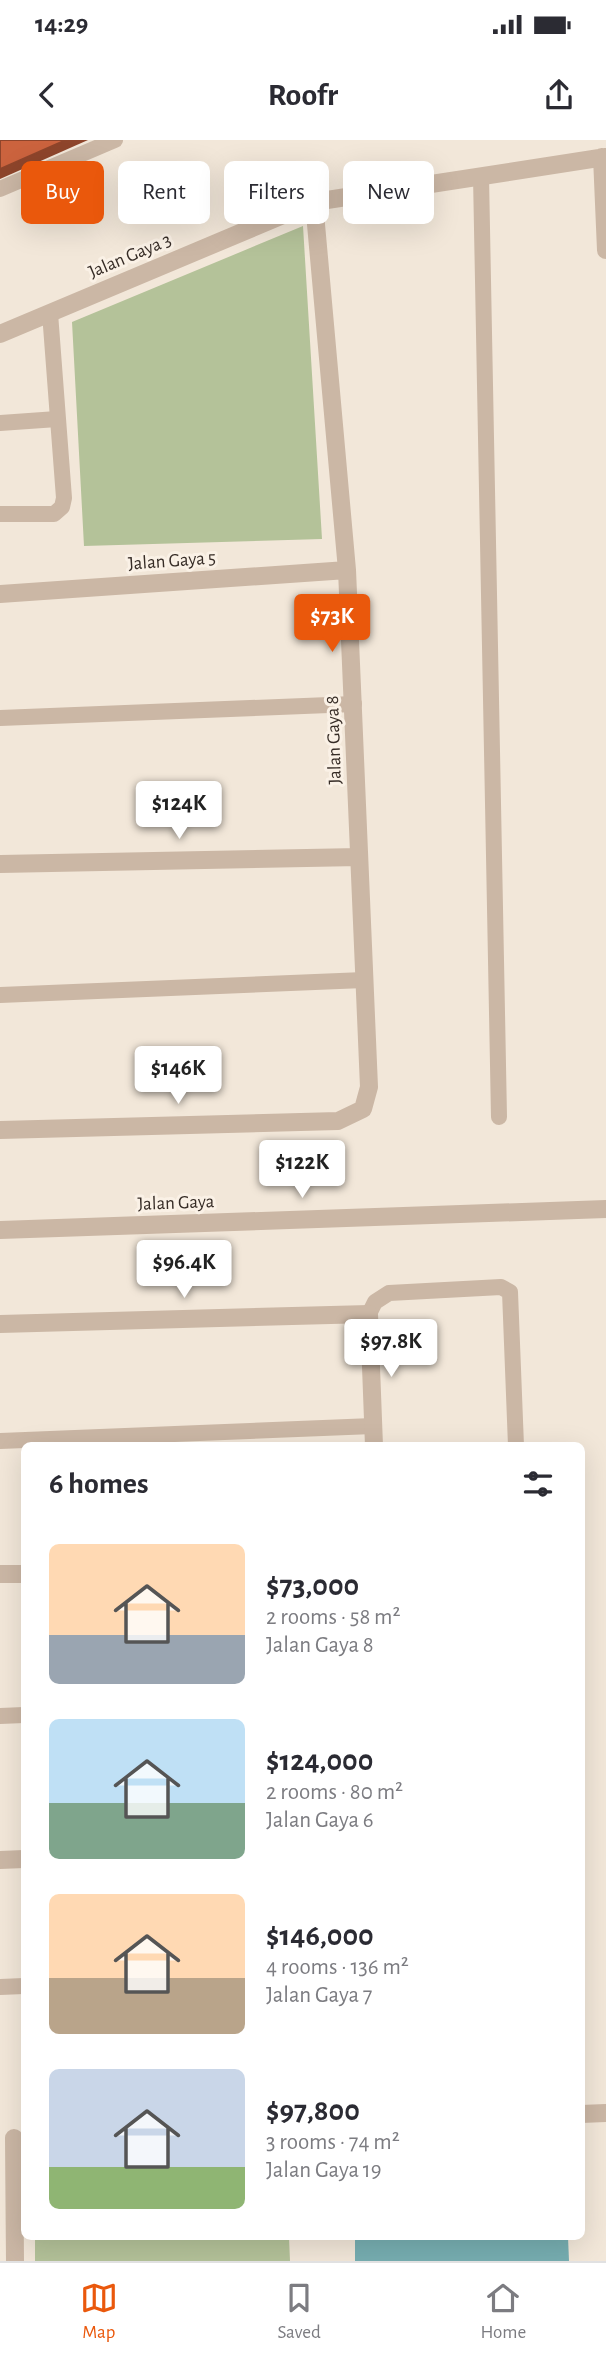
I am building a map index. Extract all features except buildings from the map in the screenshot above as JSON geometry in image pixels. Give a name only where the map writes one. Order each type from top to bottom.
[{"type":"street","name":"Jalan Gaya 3","points":[[329,200],[604,157]]},
{"type":"street","points":[[604,157],[606,250]]},
{"type":"street","name":"Jalan Gaya 3","points":[[2,328],[50,313],[262,224]]},
{"type":"street","name":"Jalan Gaya 8","points":[[0,1130],[338,1121],[363,1109],[369,1087],[347,570],[316,224]]},
{"type":"street","name":"Jalan Gaya 5","points":[[0,594],[347,570]]},
{"type":"street","points":[[0,864],[359,857]]},
{"type":"street","name":"Jalan Gaya","points":[[0,1230],[606,1209]]},
{"type":"street","points":[[0,1324],[369,1314],[374,1442]]},
{"type":"street","points":[[0,1574],[21,1574]]},
{"type":"street","points":[[0,1860],[21,1859]]},
{"type":"street","points":[[585,2114],[606,2113]]},
{"type":"street","points":[[13,2138],[15,2261]]},
{"type":"lane","points":[[0,189],[115,140]]},
{"type":"lane","points":[[481,176],[499,1118]]},
{"type":"lane","points":[[0,514],[54,514],[62,507],[64,498],[50,313]]},
{"type":"lane","points":[[0,423],[57,419]]},
{"type":"lane","points":[[0,718],[354,704]]},
{"type":"lane","points":[[0,995],[364,980]]},
{"type":"lane","points":[[369,1314],[375,1302],[388,1293],[501,1287],[509,1292],[516,1442]]},
{"type":"lane","points":[[0,1441],[373,1426]]},
{"type":"lane","points":[[0,1716],[21,1716]]},
{"type":"lane","points":[[0,1987],[21,1986]]},
{"type":"green space","points":[[303,226],[322,539],[84,546],[72,322]]},
{"type":"green space","points":[[35,2240],[289,2240],[290,2261],[35,2261]]},
{"type":"water","points":[[355,2240],[568,2240],[569,2261],[355,2261]]}]
